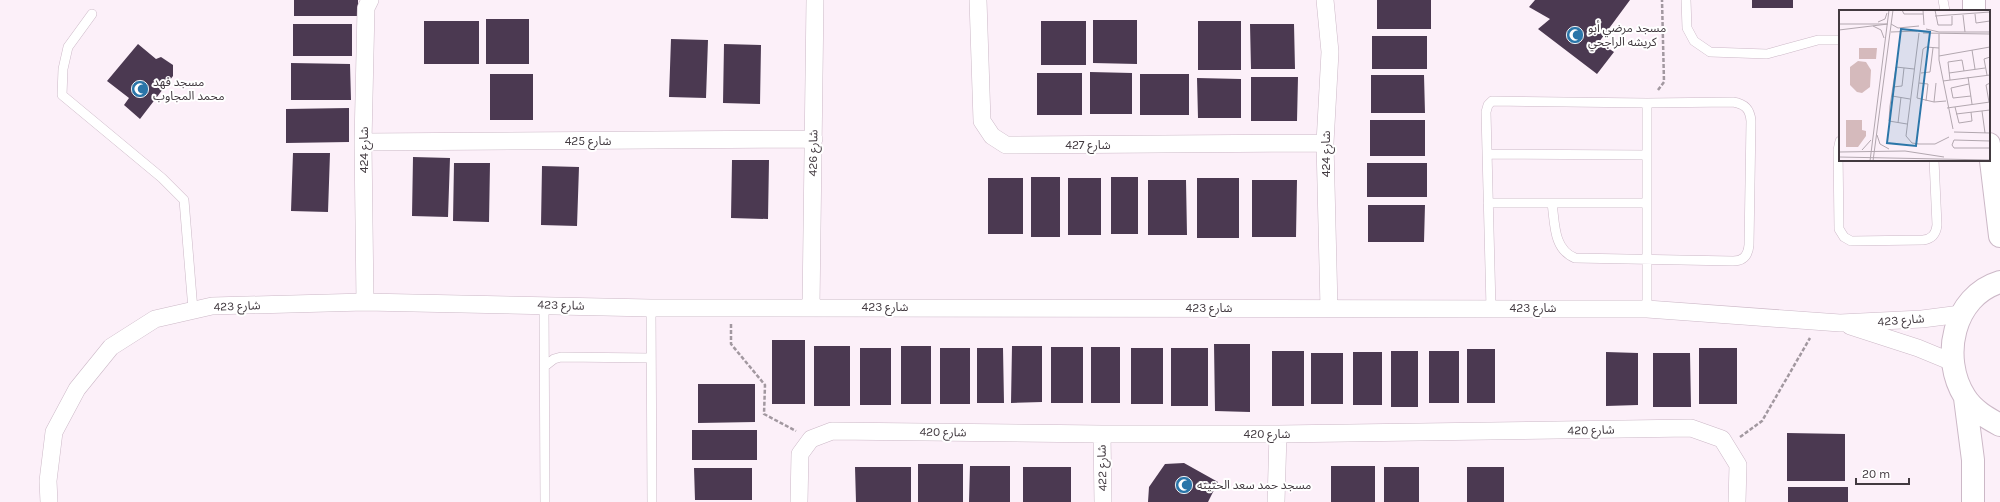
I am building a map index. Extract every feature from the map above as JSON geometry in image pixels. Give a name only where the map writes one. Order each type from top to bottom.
[{"type":"street","name":"شارع 424","points":[[365,302],[363,142],[366,8],[370,0]]},
{"type":"street","name":"شارع 426","points":[[811,307],[815,0]]},
{"type":"street","name":"شارع 427","points":[[978,0],[982,121],[992,136],[1006,145],[1326,143]]},
{"type":"street","name":"شارع 424","points":[[1325,0],[1330,52],[1326,143],[1329,308]]},
{"type":"street","name":"شارع 425","points":[[363,142],[814,139]]},
{"type":"street","points":[[1990,152],[2000,236]]},
{"type":"street","points":[[2000,263],[1997,283],[1975,297],[1961,314],[1953,338],[1952,362],[1956,381],[1965,398],[1981,414],[2000,425]]},
{"type":"street","name":"شارع 423","points":[[49,502],[48,481],[54,432],[77,389],[111,347],[155,319],[212,306],[365,302],[544,304],[651,308],[1647,309],[1840,323],[1922,319],[1961,314]]},
{"type":"street","name":"شارع 423","points":[[1840,323],[1918,348],[1952,362]]},
{"type":"street","points":[[1965,398],[1972,454],[1973,502]]},
{"type":"street","name":"شارع 420","points":[[811,439],[832,430],[1102,434],[1278,434],[1692,428],[1722,439],[1738,465],[1736,502]]},
{"type":"street","name":"شارع 422","points":[[1102,434],[1103,502]]},
{"type":"street","points":[[1276,502],[1278,434]]},
{"type":"street","points":[[799,502],[800,454],[811,439]]},
{"type":"lane","points":[[1686,0],[1687,28],[1694,42],[1710,52],[1767,54],[1818,40],[1839,40]]},
{"type":"lane","points":[[1943,0],[1945,10]]},
{"type":"lane","points":[[92,14],[68,47],[63,69],[62,94],[162,178],[184,200],[193,310]]},
{"type":"lane","points":[[1491,308],[1486,112],[1488,105],[1492,102],[1740,103],[1747,107],[1751,122],[1749,245],[1748,252],[1745,257],[1739,261],[1575,258],[1568,255],[1559,244],[1552,203]]},
{"type":"lane","points":[[1647,103],[1647,309]]},
{"type":"lane","points":[[1839,146],[1839,229],[1844,237],[1851,241],[1923,240],[1934,236],[1937,225],[1934,161]]},
{"type":"lane","points":[[1487,154],[1647,155]]},
{"type":"lane","points":[[1488,203],[1647,203]]},
{"type":"lane","points":[[544,304],[545,502]]},
{"type":"lane","points":[[651,308],[652,502]]},
{"type":"lane","points":[[545,366],[554,359],[561,357],[651,358]]},
{"type":"path","points":[[1647,103],[1664,82],[1662,0]]},
{"type":"path","points":[[731,308],[731,344],[765,385],[764,414],[811,439]]},
{"type":"path","points":[[1727,447],[1762,421],[1819,322]]},
{"type":"building","points":[[294,0],[358,0],[358,16],[294,16]]},
{"type":"building","points":[[1377,0],[1431,0],[1431,29],[1377,29]]},
{"type":"building","name":"مسجد مرضي أبو كريشه الراجحي","points":[[1535,0],[1630,0],[1599,42],[1614,52],[1597,74],[1538,29],[1550,19],[1529,7]]},
{"type":"building","points":[[1752,0],[1793,0],[1793,8],[1752,8]]},
{"type":"building","points":[[486,19],[529,19],[529,64],[486,64]]},
{"type":"building","points":[[1093,20],[1137,20],[1137,64],[1093,63]]},
{"type":"building","points":[[424,21],[479,21],[479,64],[424,64]]},
{"type":"building","points":[[1041,21],[1086,21],[1086,65],[1041,65]]},
{"type":"building","points":[[1198,21],[1241,21],[1241,70],[1198,70]]},
{"type":"building","points":[[293,24],[352,24],[352,56],[293,56]]},
{"type":"building","points":[[1250,24],[1294,24],[1295,69],[1251,69]]},
{"type":"building","points":[[1372,36],[1427,36],[1427,69],[1372,69]]},
{"type":"building","points":[[671,39],[708,40],[706,98],[669,97]]},
{"type":"building","name":"مسجد فهد محمد المجاوب","points":[[138,44],[156,59],[161,57],[173,65],[173,76],[140,119],[124,105],[129,98],[107,81]]},
{"type":"building","points":[[724,44],[761,45],[760,104],[723,103]]},
{"type":"building","points":[[291,63],[350,64],[351,100],[291,100]]},
{"type":"building","points":[[1090,72],[1132,73],[1132,114],[1090,114]]},
{"type":"building","points":[[1037,73],[1082,73],[1082,115],[1037,115]]},
{"type":"building","points":[[490,74],[533,74],[533,120],[490,120]]},
{"type":"building","points":[[1140,74],[1189,74],[1189,115],[1140,115]]},
{"type":"building","points":[[1371,75],[1424,75],[1425,113],[1371,113]]},
{"type":"building","points":[[1251,77],[1298,77],[1297,121],[1251,121]]},
{"type":"building","points":[[1197,78],[1241,79],[1241,118],[1198,118]]},
{"type":"building","points":[[349,108],[349,142],[286,143],[286,109]]},
{"type":"building","points":[[1370,120],[1425,120],[1425,156],[1370,156]]},
{"type":"building","points":[[293,153],[330,153],[328,212],[291,211]]},
{"type":"building","points":[[413,157],[450,158],[448,217],[412,216]]},
{"type":"building","points":[[732,160],[769,160],[768,219],[731,218]]},
{"type":"building","points":[[454,163],[490,163],[489,222],[453,221]]},
{"type":"building","points":[[1367,163],[1427,163],[1427,197],[1367,197]]},
{"type":"building","points":[[542,166],[579,167],[577,226],[541,225]]},
{"type":"building","points":[[1031,177],[1060,177],[1060,237],[1031,237]]},
{"type":"building","points":[[1111,177],[1138,177],[1138,234],[1111,234]]},
{"type":"building","points":[[988,178],[1023,178],[1023,234],[988,234]]},
{"type":"building","points":[[1068,178],[1101,178],[1101,235],[1068,235]]},
{"type":"building","points":[[1197,178],[1239,178],[1239,238],[1197,238]]},
{"type":"building","points":[[1148,180],[1186,180],[1187,235],[1148,235]]},
{"type":"building","points":[[1252,180],[1297,180],[1296,237],[1252,237]]},
{"type":"building","points":[[1368,205],[1425,205],[1424,242],[1368,242]]},
{"type":"building","points":[[772,340],[805,340],[805,404],[772,404]]},
{"type":"building","points":[[1214,344],[1250,344],[1250,412],[1215,411]]},
{"type":"building","points":[[814,346],[850,346],[850,406],[814,406]]},
{"type":"building","points":[[901,346],[931,346],[931,404],[901,404]]},
{"type":"building","points":[[1012,346],[1042,346],[1042,402],[1011,403]]},
{"type":"building","points":[[1051,347],[1083,347],[1083,403],[1051,403]]},
{"type":"building","points":[[1091,347],[1120,347],[1120,403],[1091,403]]},
{"type":"building","points":[[860,348],[891,348],[891,405],[860,405]]},
{"type":"building","points":[[940,348],[970,348],[970,404],[940,404]]},
{"type":"building","points":[[977,348],[1003,348],[1004,403],[977,403]]},
{"type":"building","points":[[1131,348],[1163,348],[1163,404],[1131,404]]},
{"type":"building","points":[[1171,348],[1208,348],[1208,406],[1171,406]]},
{"type":"building","points":[[1699,348],[1737,348],[1737,404],[1699,404]]},
{"type":"building","points":[[1467,349],[1495,349],[1495,403],[1467,403]]},
{"type":"building","points":[[1272,351],[1304,351],[1304,406],[1272,406]]},
{"type":"building","points":[[1391,351],[1418,351],[1418,407],[1391,407]]},
{"type":"building","points":[[1429,351],[1459,351],[1459,403],[1429,403]]},
{"type":"building","points":[[1353,352],[1382,352],[1382,405],[1353,405]]},
{"type":"building","points":[[1606,352],[1638,353],[1638,405],[1606,406]]},
{"type":"building","points":[[1311,353],[1343,353],[1343,404],[1311,404]]},
{"type":"building","points":[[1653,353],[1690,353],[1691,407],[1653,407]]},
{"type":"building","points":[[698,384],[755,384],[755,422],[698,423]]},
{"type":"building","points":[[692,430],[757,430],[757,460],[692,460]]},
{"type":"building","points":[[1787,433],[1845,434],[1845,481],[1787,481]]},
{"type":"building","name":"مسجد حمد سعد الحتيته","points":[[1184,463],[1218,482],[1208,502],[1148,502],[1149,487],[1165,464]]},
{"type":"building","points":[[918,464],[963,464],[963,502],[918,502]]},
{"type":"building","points":[[970,466],[1010,466],[1010,502],[969,502]]},
{"type":"building","points":[[1331,466],[1375,466],[1375,502],[1331,502]]},
{"type":"building","points":[[855,467],[911,467],[911,502],[856,502]]},
{"type":"building","points":[[1023,467],[1071,467],[1071,502],[1023,502]]},
{"type":"building","points":[[1384,467],[1419,467],[1419,502],[1384,502]]},
{"type":"building","points":[[1467,467],[1504,467],[1504,502],[1467,502]]},
{"type":"building","points":[[694,468],[752,468],[752,500],[695,500]]},
{"type":"building","points":[[1788,487],[1848,487],[1848,502],[1788,502]]},
{"type":"place","name":"مسجد مرضي أبو كريشه الراجحي","points":[[1575,35]]},
{"type":"place","name":"مسجد فهد محمد المجاوب","points":[[140,89]]},
{"type":"place","name":"مسجد حمد سعد الحتيته","points":[[1184,485]]}]
